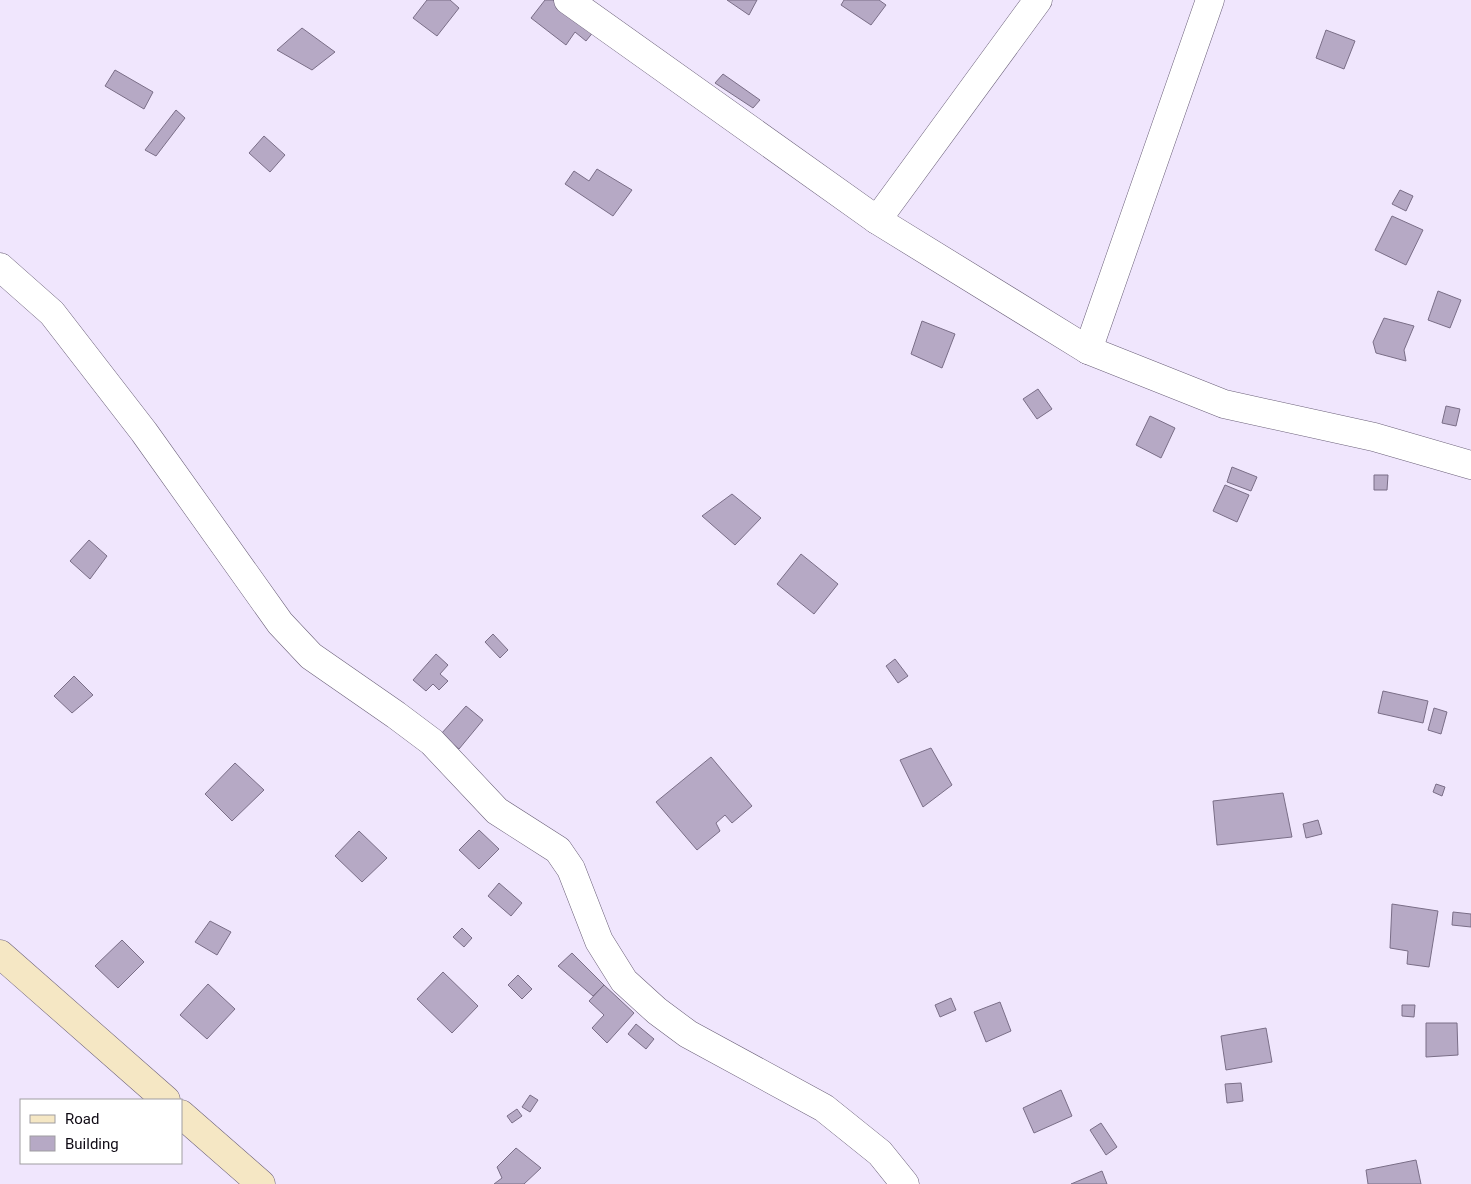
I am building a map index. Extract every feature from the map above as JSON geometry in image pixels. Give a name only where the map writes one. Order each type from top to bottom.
[{"type":"main road","points":[[0,954],[165,1099]]},
{"type":"main road","points":[[182,1115],[261,1184]]},
{"type":"street","points":[[568,0],[877,220],[1088,350],[1224,404],[1374,437],[1471,465]]},
{"type":"street","points":[[877,220],[1038,0]]},
{"type":"street","points":[[1088,350],[1210,0]]},
{"type":"street","points":[[0,267],[52,313],[144,432],[280,623],[311,656],[396,714],[432,742],[497,811],[558,850],[571,869],[598,941],[624,981],[657,1011],[688,1034],[824,1108],[880,1153],[905,1184]]},
{"type":"building","points":[[427,0],[450,0],[459,8],[437,36],[413,18]]},
{"type":"building","points":[[545,0],[553,0],[594,31],[586,41],[575,32],[566,45],[531,18]]},
{"type":"building","points":[[727,0],[757,0],[749,15]]},
{"type":"building","points":[[844,0],[879,0],[886,5],[871,25],[841,5]]},
{"type":"building","points":[[302,28],[335,52],[312,70],[277,50]]},
{"type":"building","points":[[1326,30],[1355,41],[1344,69],[1316,58]]},
{"type":"building","points":[[115,70],[153,92],[144,109],[105,86]]},
{"type":"building","points":[[723,74],[760,100],[753,108],[715,83]]},
{"type":"building","points":[[176,110],[185,118],[156,156],[145,150]]},
{"type":"building","points":[[264,136],[285,155],[270,172],[249,153]]},
{"type":"building","points":[[597,169],[632,190],[613,216],[565,184],[574,171],[589,181]]},
{"type":"building","points":[[1400,190],[1413,196],[1406,211],[1392,204]]},
{"type":"building","points":[[1392,216],[1423,230],[1406,265],[1375,250]]},
{"type":"building","points":[[1438,291],[1461,300],[1450,328],[1428,320]]},
{"type":"building","points":[[1384,318],[1414,326],[1404,350],[1406,361],[1376,353],[1373,342]]},
{"type":"building","points":[[922,321],[955,334],[942,368],[911,354]]},
{"type":"building","points":[[1038,389],[1052,409],[1037,419],[1023,399]]},
{"type":"building","points":[[1446,406],[1460,409],[1456,426],[1442,423]]},
{"type":"building","points":[[1150,416],[1175,428],[1161,458],[1136,445]]},
{"type":"building","points":[[1232,467],[1257,477],[1251,491],[1227,482]]},
{"type":"building","points":[[1374,475],[1388,475],[1387,490],[1374,490]]},
{"type":"building","points":[[1225,485],[1249,495],[1237,522],[1213,511]]},
{"type":"building","points":[[732,494],[761,518],[735,545],[702,516]]},
{"type":"building","points":[[89,540],[107,556],[90,579],[70,561]]},
{"type":"building","points":[[801,554],[838,584],[814,614],[777,584]]},
{"type":"building","points":[[493,634],[508,650],[500,658],[485,642]]},
{"type":"building","points":[[436,654],[448,665],[440,674],[448,681],[439,690],[433,684],[426,691],[413,680]]},
{"type":"building","points":[[895,659],[908,676],[898,683],[886,666]]},
{"type":"building","points":[[74,676],[93,695],[72,713],[54,696]]},
{"type":"building","points":[[1383,691],[1428,701],[1423,723],[1378,713]]},
{"type":"building","points":[[466,706],[483,720],[459,749],[441,734]]},
{"type":"building","points":[[1434,708],[1447,712],[1441,734],[1428,730]]},
{"type":"building","points":[[931,748],[952,785],[923,807],[900,760]]},
{"type":"building","points":[[711,757],[752,806],[732,823],[725,815],[716,823],[720,831],[697,850],[656,802]]},
{"type":"building","points":[[235,763],[264,790],[232,821],[205,794]]},
{"type":"building","points":[[1436,784],[1445,787],[1442,796],[1433,792]]},
{"type":"building","points":[[1283,793],[1292,837],[1217,845],[1213,801]]},
{"type":"building","points":[[1318,820],[1322,834],[1306,838],[1303,824]]},
{"type":"building","points":[[479,830],[499,849],[479,869],[459,850]]},
{"type":"building","points":[[359,831],[387,858],[362,882],[335,856]]},
{"type":"building","points":[[499,883],[522,903],[511,916],[488,896]]},
{"type":"building","points":[[1392,904],[1438,911],[1429,967],[1407,964],[1408,951],[1390,948]]},
{"type":"building","points":[[1453,912],[1471,914],[1471,927],[1452,925]]},
{"type":"building","points":[[210,921],[231,932],[217,955],[195,942]]},
{"type":"building","points":[[462,928],[472,938],[464,947],[453,937]]},
{"type":"building","points":[[122,940],[144,962],[118,988],[95,966]]},
{"type":"building","points":[[572,953],[604,985],[593,996],[558,966]]},
{"type":"building","points":[[443,972],[478,1006],[452,1033],[417,999]]},
{"type":"building","points":[[518,975],[532,989],[522,999],[508,985]]},
{"type":"building","points":[[208,984],[235,1009],[207,1039],[180,1015]]},
{"type":"building","points":[[604,985],[634,1013],[607,1043],[592,1028],[604,1015],[589,1001]]},
{"type":"building","points":[[951,998],[956,1010],[940,1017],[935,1005]]},
{"type":"building","points":[[1000,1002],[1011,1031],[986,1042],[974,1012]]},
{"type":"building","points":[[1402,1005],[1415,1005],[1414,1017],[1402,1016]]},
{"type":"building","points":[[1426,1023],[1457,1023],[1458,1055],[1426,1057]]},
{"type":"building","points":[[636,1024],[654,1039],[646,1049],[628,1034]]},
{"type":"building","points":[[1266,1028],[1272,1062],[1226,1070],[1221,1036]]},
{"type":"building","points":[[1241,1083],[1243,1101],[1227,1103],[1225,1084]]},
{"type":"building","points":[[1061,1090],[1072,1116],[1034,1133],[1023,1108]]},
{"type":"building","points":[[530,1095],[538,1100],[530,1112],[522,1107]]},
{"type":"building","points":[[517,1109],[522,1116],[512,1123],[507,1116]]},
{"type":"building","points":[[1101,1123],[1117,1147],[1106,1155],[1090,1130]]},
{"type":"building","points":[[516,1148],[541,1168],[524,1184],[494,1184],[502,1178],[497,1167]]},
{"type":"building","points":[[1416,1160],[1421,1184],[1368,1184],[1366,1170]]},
{"type":"building","points":[[1102,1171],[1107,1184],[1071,1184]]}]
